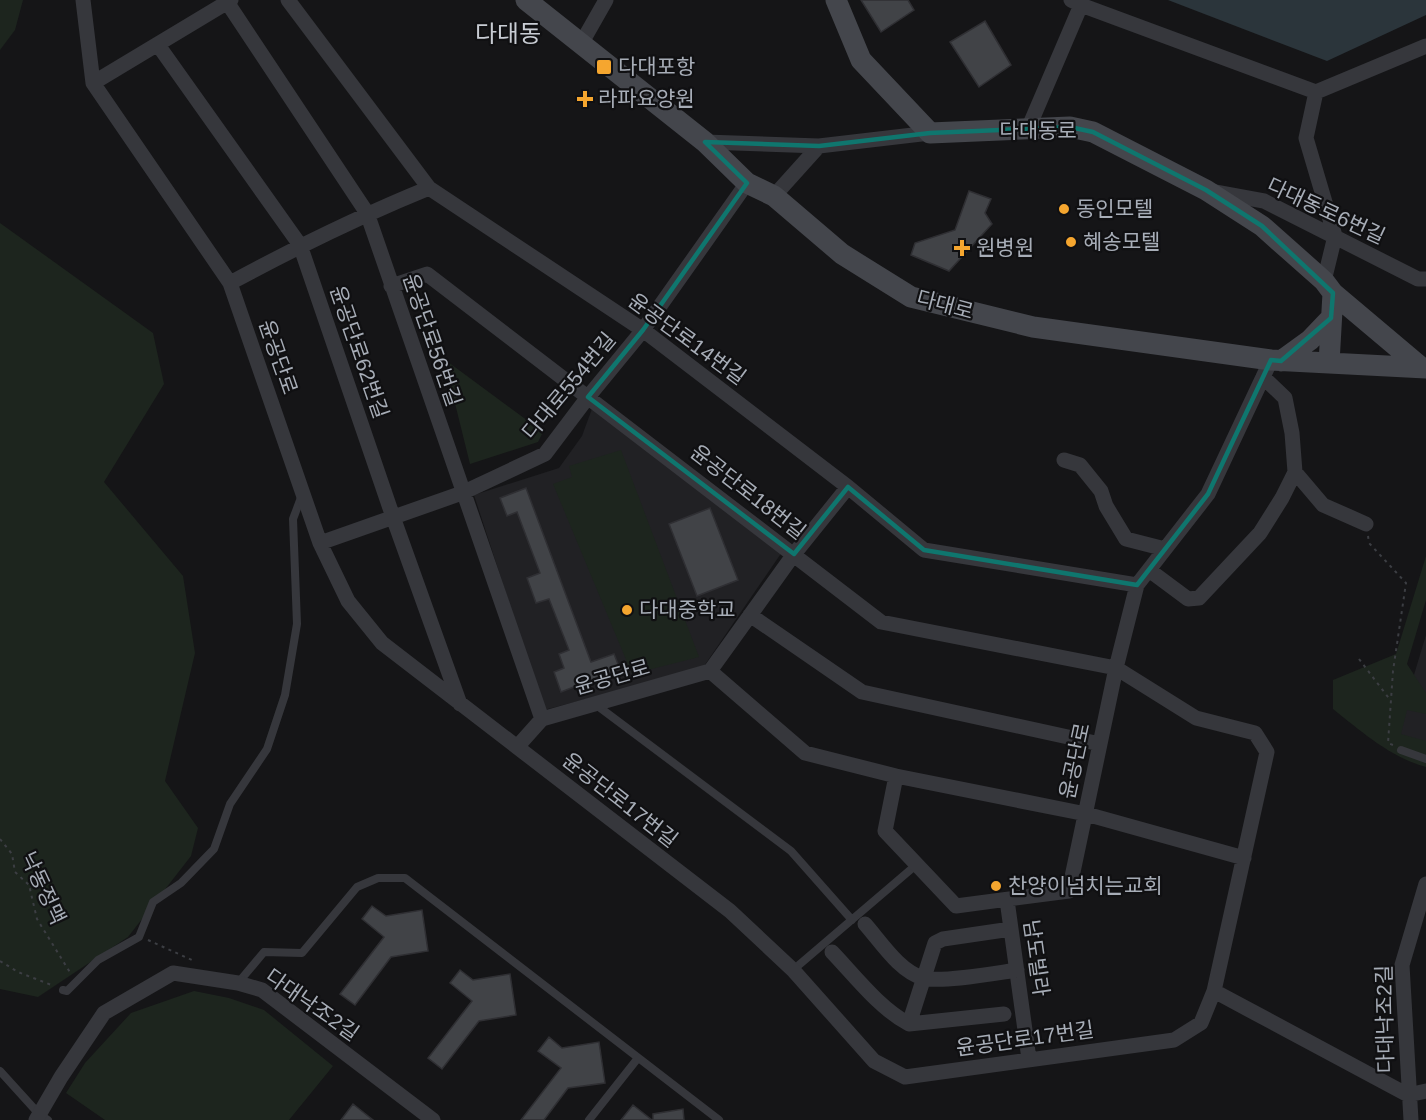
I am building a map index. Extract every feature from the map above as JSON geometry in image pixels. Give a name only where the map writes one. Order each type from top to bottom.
[{"type":"main road","name":"다대로","points":[[526,0],[705,142],[747,183],[774,196],[842,254],[911,297],[1033,327],[1272,366],[1329,363],[1424,368]]},
{"type":"main road","points":[[836,0],[861,60],[930,133]]},
{"type":"main road","name":"다대동로","points":[[930,133],[1070,128],[1093,132],[1206,190],[1262,226],[1328,287],[1424,368]]},
{"type":"main road","points":[[1328,287],[1331,318],[1329,363]]},
{"type":"main road","points":[[1272,366],[1310,340],[1331,318]]},
{"type":"street","name":"윤공단로","points":[[83,0],[93,83],[230,283],[320,543],[348,601],[382,643],[517,747]]},
{"type":"street","name":"윤공단로14번길","points":[[288,0],[429,189],[643,330],[848,487],[924,550],[1137,585]]},
{"type":"street","points":[[581,44],[606,0]]},
{"type":"street","points":[[93,83],[229,1]]},
{"type":"street","name":"윤공단로56번길","points":[[229,1],[367,213],[542,719]]},
{"type":"street","points":[[1028,129],[1076,3],[1316,92],[1426,46]]},
{"type":"street","name":"윤공단로62번길","points":[[158,45],[300,245],[460,704]]},
{"type":"street","points":[[1316,92],[1306,138],[1335,236],[1328,287]]},
{"type":"street","points":[[705,142],[819,146],[930,133]]},
{"type":"street","points":[[774,196],[819,146]]},
{"type":"street","name":"다대로554번길","points":[[320,543],[462,493],[545,454],[643,330],[747,183]]},
{"type":"street","points":[[230,283],[300,245],[367,213],[429,189]]},
{"type":"street","name":"다대동로6번길","points":[[1206,190],[1264,201],[1418,279],[1426,279]]},
{"type":"street","name":"윤공단로18번길","points":[[391,286],[427,274],[881,622],[1116,668]]},
{"type":"street","name":"윤공단로","points":[[542,719],[710,671],[806,753],[896,776],[1086,814],[1116,668],[1137,585],[1208,494],[1272,366]]},
{"type":"street","points":[[1149,570],[1188,599],[1199,598],[1260,533],[1282,498],[1295,472],[1292,433],[1285,398],[1272,366]]},
{"type":"street","points":[[1064,460],[1080,465],[1101,491],[1106,506],[1126,539],[1165,549]]},
{"type":"street","points":[[1295,472],[1323,505],[1366,525]]},
{"type":"street","points":[[710,671],[794,554],[848,487]]},
{"type":"street","points":[[750,615],[862,692],[1100,744]]},
{"type":"street","name":"윤공단로17번길","points":[[517,747],[730,911],[793,970],[874,1061],[905,1077],[1174,1041],[1201,1023],[1214,991],[1267,752],[1255,733],[1196,718],[1116,668]]},
{"type":"street","points":[[517,747],[542,719]]},
{"type":"street","points":[[896,776],[885,831],[956,906],[1069,891],[1086,814],[1244,858]]},
{"type":"street","name":"다대낙조2길","points":[[1411,1120],[1402,965],[1426,884]]},
{"type":"street","name":"남도빌라","points":[[1007,900],[1029,1059]]},
{"type":"street","points":[[859,922],[896,960],[923,978],[939,979],[1017,970]]},
{"type":"street","points":[[909,1024],[935,943],[943,939],[1011,929]]},
{"type":"street","points":[[832,952],[878,1000],[898,1018],[909,1024],[1004,1014]]},
{"type":"street","name":"다대낙조2길","points":[[41,1118],[61,1077],[104,1012],[173,973],[238,983],[262,990],[433,1120]]},
{"type":"street","points":[[1214,991],[1408,1095],[1426,1091]]},
{"type":"lane","points":[[63,990],[67,991],[98,960],[139,937],[153,902],[180,883],[214,849],[230,804],[267,749],[285,695],[297,624],[293,519],[303,493]]},
{"type":"lane","points":[[595,704],[791,851],[859,922]]},
{"type":"lane","points":[[1401,750],[1426,759]]},
{"type":"lane","points":[[793,970],[859,922],[916,865]]},
{"type":"lane","points":[[238,983],[264,952],[302,953],[357,887],[378,878],[405,878],[718,1120]]},
{"type":"lane","points":[[589,1120],[638,1058]]},
{"type":"lane","points":[[0,1071],[41,1118]]},
{"type":"path","points":[[1366,525],[1369,543],[1406,583],[1393,671],[1388,743],[1401,750]]},
{"type":"path","points":[[1359,659],[1391,701]]},
{"type":"path","name":"낙동정맥","points":[[0,839],[12,854],[15,872],[29,885],[37,919],[76,983]]},
{"type":"path","points":[[139,937],[157,943],[195,962]]},
{"type":"path","points":[[0,961],[18,972],[63,990]]},
{"type":"highlighted area","points":[[1070,127],[1093,132],[1206,190],[1262,226],[1333,293],[1331,318],[1281,361],[1271,360],[1208,494],[1137,585],[924,550],[848,487],[794,554],[588,397],[643,330],[747,183],[705,142],[819,146],[930,133]]},
{"type":"shaded area","points":[[0,0],[23,0],[15,30],[0,50]]},
{"type":"shaded area","points":[[1168,0],[1426,0],[1426,15],[1327,61]]},
{"type":"shaded area","points":[[0,223],[153,333],[164,384],[104,482],[183,576],[195,653],[165,781],[198,828],[191,856],[128,937],[38,997],[0,989]]},
{"type":"shaded area","points":[[444,359],[543,432],[538,442],[470,464]]},
{"type":"shaded area","name":"다대중학교","points":[[593,406],[782,552],[702,669],[544,710],[474,495],[559,468],[582,436]]},
{"type":"shaded area","points":[[621,450],[699,657],[632,674],[553,484],[572,477],[569,466]]},
{"type":"shaded area","points":[[1426,556],[1426,600],[1407,664],[1426,693],[1426,714],[1407,710],[1401,734],[1426,741],[1426,767],[1388,750],[1333,709],[1333,680],[1396,654]]},
{"type":"shaded area","points":[[1426,635],[1426,751],[1394,741]]},
{"type":"shaded area","points":[[194,991],[229,998],[264,1010],[333,1066],[289,1120],[105,1120],[66,1093],[85,1063],[131,1013]]},
{"type":"building","points":[[861,0],[908,0],[914,10],[881,32]]},
{"type":"building","points":[[985,21],[1011,65],[979,87],[950,42]]},
{"type":"building","points":[[969,191],[991,199],[985,213],[992,224],[949,271],[911,255],[915,243],[955,230]]},
{"type":"building","points":[[526,488],[591,662],[614,654],[620,669],[561,692],[554,672],[564,668],[559,654],[569,650],[549,599],[536,603],[527,578],[540,573],[517,512],[507,516],[500,498]]},
{"type":"building","points":[[710,508],[738,580],[697,596],[669,524]]},
{"type":"building","points":[[372,906],[386,916],[422,910],[428,951],[391,957],[355,1005],[340,994],[384,937],[362,919]]},
{"type":"building","points":[[460,970],[473,980],[510,974],[516,1015],[479,1021],[442,1069],[428,1058],[472,1001],[450,983]]},
{"type":"building","points":[[549,1037],[562,1048],[599,1042],[605,1083],[568,1088],[544,1120],[521,1120],[561,1068],[538,1051]]},
{"type":"building","points":[[353,1104],[373,1120],[341,1120]]},
{"type":"building","points":[[633,1105],[652,1120],[621,1120]]},
{"type":"building","points":[[683,1109],[684,1120],[653,1120],[653,1114]]},
{"type":"place","name":"다대포항","points":[[604,67]]},
{"type":"place","name":"라파요양원","points":[[585,99]]},
{"type":"place","name":"동인모텔","points":[[1064,209]]},
{"type":"place","name":"혜송모텔","points":[[1071,242]]},
{"type":"place","name":"원병원","points":[[962,248]]},
{"type":"place","name":"다대중학교","points":[[627,610]]},
{"type":"place","name":"찬양이넘치는교회","points":[[996,886]]},
{"type":"district","name":"다대동","points":[[508,34]]}]
